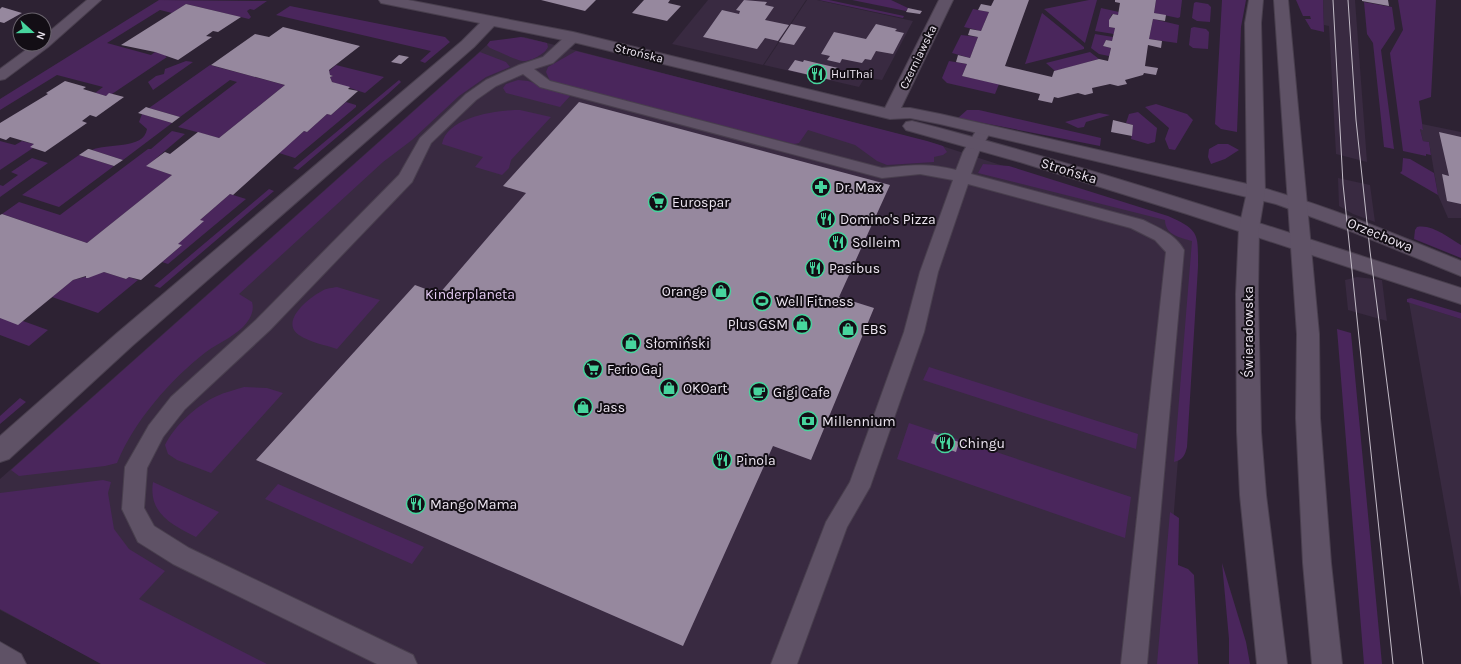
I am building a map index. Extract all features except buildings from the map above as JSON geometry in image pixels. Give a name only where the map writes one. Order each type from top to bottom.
[{"type":"street","name":"Strońska","points":[[386,0],[573,37],[890,114],[908,125],[980,136],[1256,192],[1298,204]]},
{"type":"street","name":"Czerniawska","points":[[890,114],[946,0]]},
{"type":"street","name":"Świeradowska","points":[[1256,0],[1253,23],[1256,192],[1249,228],[1247,294],[1249,432],[1253,495],[1272,664]]},
{"type":"street","points":[[1281,0],[1308,334],[1308,418],[1316,540],[1327,664]]},
{"type":"street","points":[[0,451],[130,335],[468,44],[491,20]]},
{"type":"street","name":"Strońska","points":[[980,136],[1300,245]]},
{"type":"street","name":"Orzechowa","points":[[1298,204],[1368,229],[1461,269]]},
{"type":"street","points":[[1300,245],[1461,296]]},
{"type":"street","points":[[0,657],[11,664]]},
{"type":"lane","points":[[52,37],[95,0]]},
{"type":"lane","points":[[404,664],[180,556],[146,534],[133,509],[136,467],[156,431],[178,403],[263,325],[406,178],[425,141],[480,90],[524,68],[548,60],[573,37]]},
{"type":"lane","points":[[0,76],[33,52]]},
{"type":"lane","points":[[524,68],[545,84],[882,173],[920,170],[939,171],[962,176],[1137,224],[1161,236],[1175,250],[1134,664]]},
{"type":"lane","points":[[784,664],[837,522],[859,487],[914,332],[929,272],[962,176],[980,136]]},
{"type":"shaded area","points":[[159,0],[267,1],[254,10],[250,9],[247,11],[251,17],[249,19],[186,4],[172,13],[160,10],[107,43],[151,55],[155,52],[166,55],[165,56],[167,57],[112,94],[106,96],[95,93],[103,87],[57,75],[0,110],[0,99]]},
{"type":"shaded area","points":[[708,0],[806,0],[763,65],[672,44]]},
{"type":"shaded area","points":[[807,0],[817,0],[913,21],[882,80],[865,77],[859,87],[764,65]]},
{"type":"shaded area","points":[[819,0],[829,0],[904,16],[903,18]]},
{"type":"shaded area","points":[[852,0],[891,0],[908,8],[906,11]]},
{"type":"shaded area","points":[[1089,0],[1097,0],[1085,43],[1044,9]]},
{"type":"shaded area","points":[[1156,0],[1182,0],[1180,17],[1178,18],[1154,13]]},
{"type":"shaded area","points":[[1222,0],[1246,0],[1241,27],[1237,132],[1221,129],[1215,124]]},
{"type":"shaded area","points":[[1296,0],[1323,0],[1324,32],[1311,29],[1305,19],[1311,19],[1310,16],[1303,16]]},
{"type":"shaded area","points":[[1323,0],[1355,0],[1367,162],[1336,154],[1329,26],[1324,25]]},
{"type":"shaded area","points":[[1398,0],[1436,0],[1431,97],[1419,101],[1423,130],[1420,129],[1423,141],[1429,142],[1431,155],[1426,154],[1426,156],[1403,151],[1390,53],[1403,30]]},
{"type":"shaded area","points":[[1364,2],[1392,7],[1395,29],[1381,50],[1394,149],[1384,147],[1373,43],[1367,34]]},
{"type":"shaded area","points":[[1194,3],[1208,4],[1211,7],[1210,22],[1197,21],[1192,18]]},
{"type":"shaded area","points":[[290,6],[445,37],[450,42],[425,63],[420,61],[431,51],[276,15]]},
{"type":"shaded area","points":[[1101,8],[1119,12],[1118,15],[1112,14],[1109,20],[1109,27],[1115,28],[1114,34],[1095,31]]},
{"type":"shaded area","points":[[973,9],[989,12],[981,31],[964,27]]},
{"type":"shaded area","points":[[1042,13],[1084,47],[1084,49],[1025,64]]},
{"type":"shaded area","points":[[1153,19],[1179,25],[1177,43],[1149,39]]},
{"type":"shaded area","points":[[1191,28],[1206,29],[1209,32],[1208,49],[1193,48],[1189,45]]},
{"type":"shaded area","points":[[1095,34],[1113,37],[1112,41],[1106,40],[1103,46],[1111,48],[1109,56],[1099,54],[1091,48]]},
{"type":"shaded area","points":[[961,35],[978,37],[970,58],[952,53]]},
{"type":"shaded area","points":[[521,37],[547,43],[548,47],[538,57],[524,61],[507,56],[487,45],[490,41]]},
{"type":"shaded area","points":[[524,37],[933,143],[1175,222],[1195,239],[1170,563],[1192,664],[103,664],[0,610],[0,479],[490,42]]},
{"type":"shaded area","points":[[576,51],[927,141],[943,146],[947,152],[943,155],[934,157],[934,162],[887,165],[877,161],[855,145],[808,130],[799,143],[794,144],[550,81],[546,72],[548,67]]},
{"type":"shaded area","points":[[480,52],[506,62],[510,67],[486,77],[459,96],[412,140],[383,162],[239,294],[252,302],[252,313],[247,322],[233,335],[206,352],[167,388],[143,417],[133,432],[117,463],[105,466],[19,476],[11,470]]},
{"type":"shaded area","points":[[1090,52],[1099,59],[1055,71],[1046,63]]},
{"type":"shaded area","points":[[186,61],[193,62],[153,90],[148,82],[156,76],[164,74],[165,69]]},
{"type":"shaded area","points":[[949,61],[967,64],[962,76],[999,84],[995,94],[947,83],[942,78]]},
{"type":"shaded area","points":[[210,65],[285,85],[219,138],[178,127],[237,82],[230,80],[180,117],[149,108]]},
{"type":"shaded area","points":[[336,65],[384,77],[365,93],[332,82],[330,77],[333,76],[330,75],[329,71]]},
{"type":"shaded area","points":[[399,80],[401,82],[388,94],[298,170],[293,168]]},
{"type":"shaded area","points":[[518,80],[528,81],[571,95],[560,107],[506,93],[503,88],[506,84]]},
{"type":"shaded area","points":[[346,102],[356,105],[356,107],[295,158],[279,153],[304,131],[307,132],[327,114],[331,115]]},
{"type":"shaded area","points":[[1156,104],[1187,114],[1193,120],[1175,150],[1169,149],[1165,139],[1169,128],[1145,107]]},
{"type":"shaded area","points":[[510,110],[520,110],[551,117],[511,160],[509,168],[502,175],[475,167],[483,157],[442,144],[446,135],[453,127],[463,121],[487,114]]},
{"type":"shaded area","points":[[967,110],[979,110],[1101,138],[1100,146],[958,118]]},
{"type":"shaded area","points":[[1138,112],[1157,128],[1155,142],[1148,144],[1131,139],[1133,125],[1126,123],[1129,114]]},
{"type":"shaded area","points":[[1099,113],[1110,115],[1086,122],[1084,127],[1078,128],[1065,122]]},
{"type":"shaded area","points":[[142,114],[172,123],[123,160],[92,150],[124,145],[139,140],[144,136],[147,129],[139,122]]},
{"type":"shaded area","points":[[1422,124],[1461,132],[1461,218],[1448,218],[1438,195],[1429,142],[1423,141],[1420,129],[1423,129]]},
{"type":"shaded area","points":[[172,131],[185,134],[147,166],[172,175],[87,243],[2,214],[19,202],[60,215],[148,149],[151,149]]},
{"type":"shaded area","points":[[0,141],[15,145],[22,141],[34,144],[33,148],[0,170]]},
{"type":"shaded area","points":[[1218,144],[1228,144],[1239,150],[1225,159],[1211,164],[1208,157],[1209,149]]},
{"type":"shaded area","points":[[79,155],[114,166],[59,207],[22,195]]},
{"type":"shaded area","points":[[32,158],[48,163],[0,197],[0,185],[3,186],[18,175],[11,172]]},
{"type":"shaded area","points":[[1403,158],[1410,159],[1434,173],[1438,195],[1400,173],[1402,171]]},
{"type":"shaded area","points":[[983,164],[1009,166],[1168,216],[1186,225],[1195,234],[1198,247],[1198,267],[1187,447],[1180,460],[1174,462],[1192,241],[1174,235],[1168,229],[1165,220],[978,173]]},
{"type":"shaded area","points":[[1338,178],[1370,185],[1375,222],[1353,214],[1339,206]]},
{"type":"shaded area","points":[[269,189],[274,191],[160,288],[154,286]]},
{"type":"shaded area","points":[[230,194],[246,199],[168,264],[162,262],[181,246],[178,244],[200,220]]},
{"type":"shaded area","points":[[1417,227],[1435,230],[1461,245],[1461,258],[1414,239],[1415,230]]},
{"type":"shaded area","points":[[104,272],[126,279],[129,277],[138,280],[98,313],[52,297],[73,280]]},
{"type":"shaded area","points":[[1357,277],[1382,280],[1387,321],[1348,310],[1345,280]]},
{"type":"shaded area","points":[[337,287],[380,300],[337,349],[299,335],[294,329],[292,323],[298,310],[311,298],[325,289]]},
{"type":"shaded area","points":[[1411,298],[1461,313],[1461,319],[1407,302],[1407,299]]},
{"type":"shaded area","points":[[1409,302],[1461,319],[1461,598]]},
{"type":"shaded area","points":[[0,318],[23,321],[48,330],[29,346],[0,335]]},
{"type":"shaded area","points":[[1337,329],[1351,333],[1382,664],[1364,664]]},
{"type":"shaded area","points":[[929,367],[1138,434],[1136,449],[923,380]]},
{"type":"shaded area","points":[[244,387],[267,388],[283,393],[211,473],[177,460],[168,454],[165,445],[187,416],[209,400],[223,393]]},
{"type":"shaded area","points":[[20,398],[26,402],[0,424],[0,416]]},
{"type":"shaded area","points":[[909,423],[1131,497],[1125,538],[897,459]]},
{"type":"shaded area","points":[[103,480],[111,482],[108,493],[114,529],[129,549],[165,571],[139,599],[267,664],[101,664],[0,609],[0,493]]},
{"type":"shaded area","points":[[153,482],[219,512],[196,537],[178,528],[158,510],[152,493]]},
{"type":"shaded area","points":[[278,484],[424,547],[412,564],[265,499]]},
{"type":"shaded area","points":[[1170,512],[1179,518],[1178,565],[1188,569],[1194,575],[1198,664],[1157,664]]},
{"type":"shaded area","points":[[1222,563],[1246,642],[1250,664],[1229,664],[1229,639]]},
{"type":"tram line","points":[[1333,0],[1343,184],[1393,664]]},
{"type":"tram line","points":[[1348,0],[1356,120],[1370,251],[1423,664]]},
{"type":"place","name":"HulThai","points":[[817,74]]},
{"type":"place","name":"Dr. Max","points":[[821,187]]},
{"type":"place","name":"Eurospar","points":[[658,202]]},
{"type":"place","name":"Domino's Pizza","points":[[826,219]]},
{"type":"place","name":"Solleim","points":[[838,242]]},
{"type":"place","name":"Pasibus","points":[[815,268]]},
{"type":"place","name":"Orange","points":[[721,291]]},
{"type":"place","name":"Well Fitness","points":[[762,301]]},
{"type":"place","name":"Plus GSM","points":[[802,324]]},
{"type":"place","name":"EBS","points":[[848,329]]},
{"type":"place","name":"Słomiński","points":[[631,343]]},
{"type":"place","name":"Ferio Gaj","points":[[593,369]]},
{"type":"place","name":"OKOart","points":[[669,388]]},
{"type":"place","name":"Gigi Cafe","points":[[759,392]]},
{"type":"place","name":"Jass","points":[[583,407]]},
{"type":"place","name":"Millennium","points":[[808,421]]},
{"type":"place","name":"Chingu","points":[[945,443]]},
{"type":"place","name":"Pinola","points":[[722,460]]},
{"type":"place","name":"Mango Mama","points":[[416,504]]},
{"type":"park label","name":"Kinderplaneta","points":[[470,294]]}]
